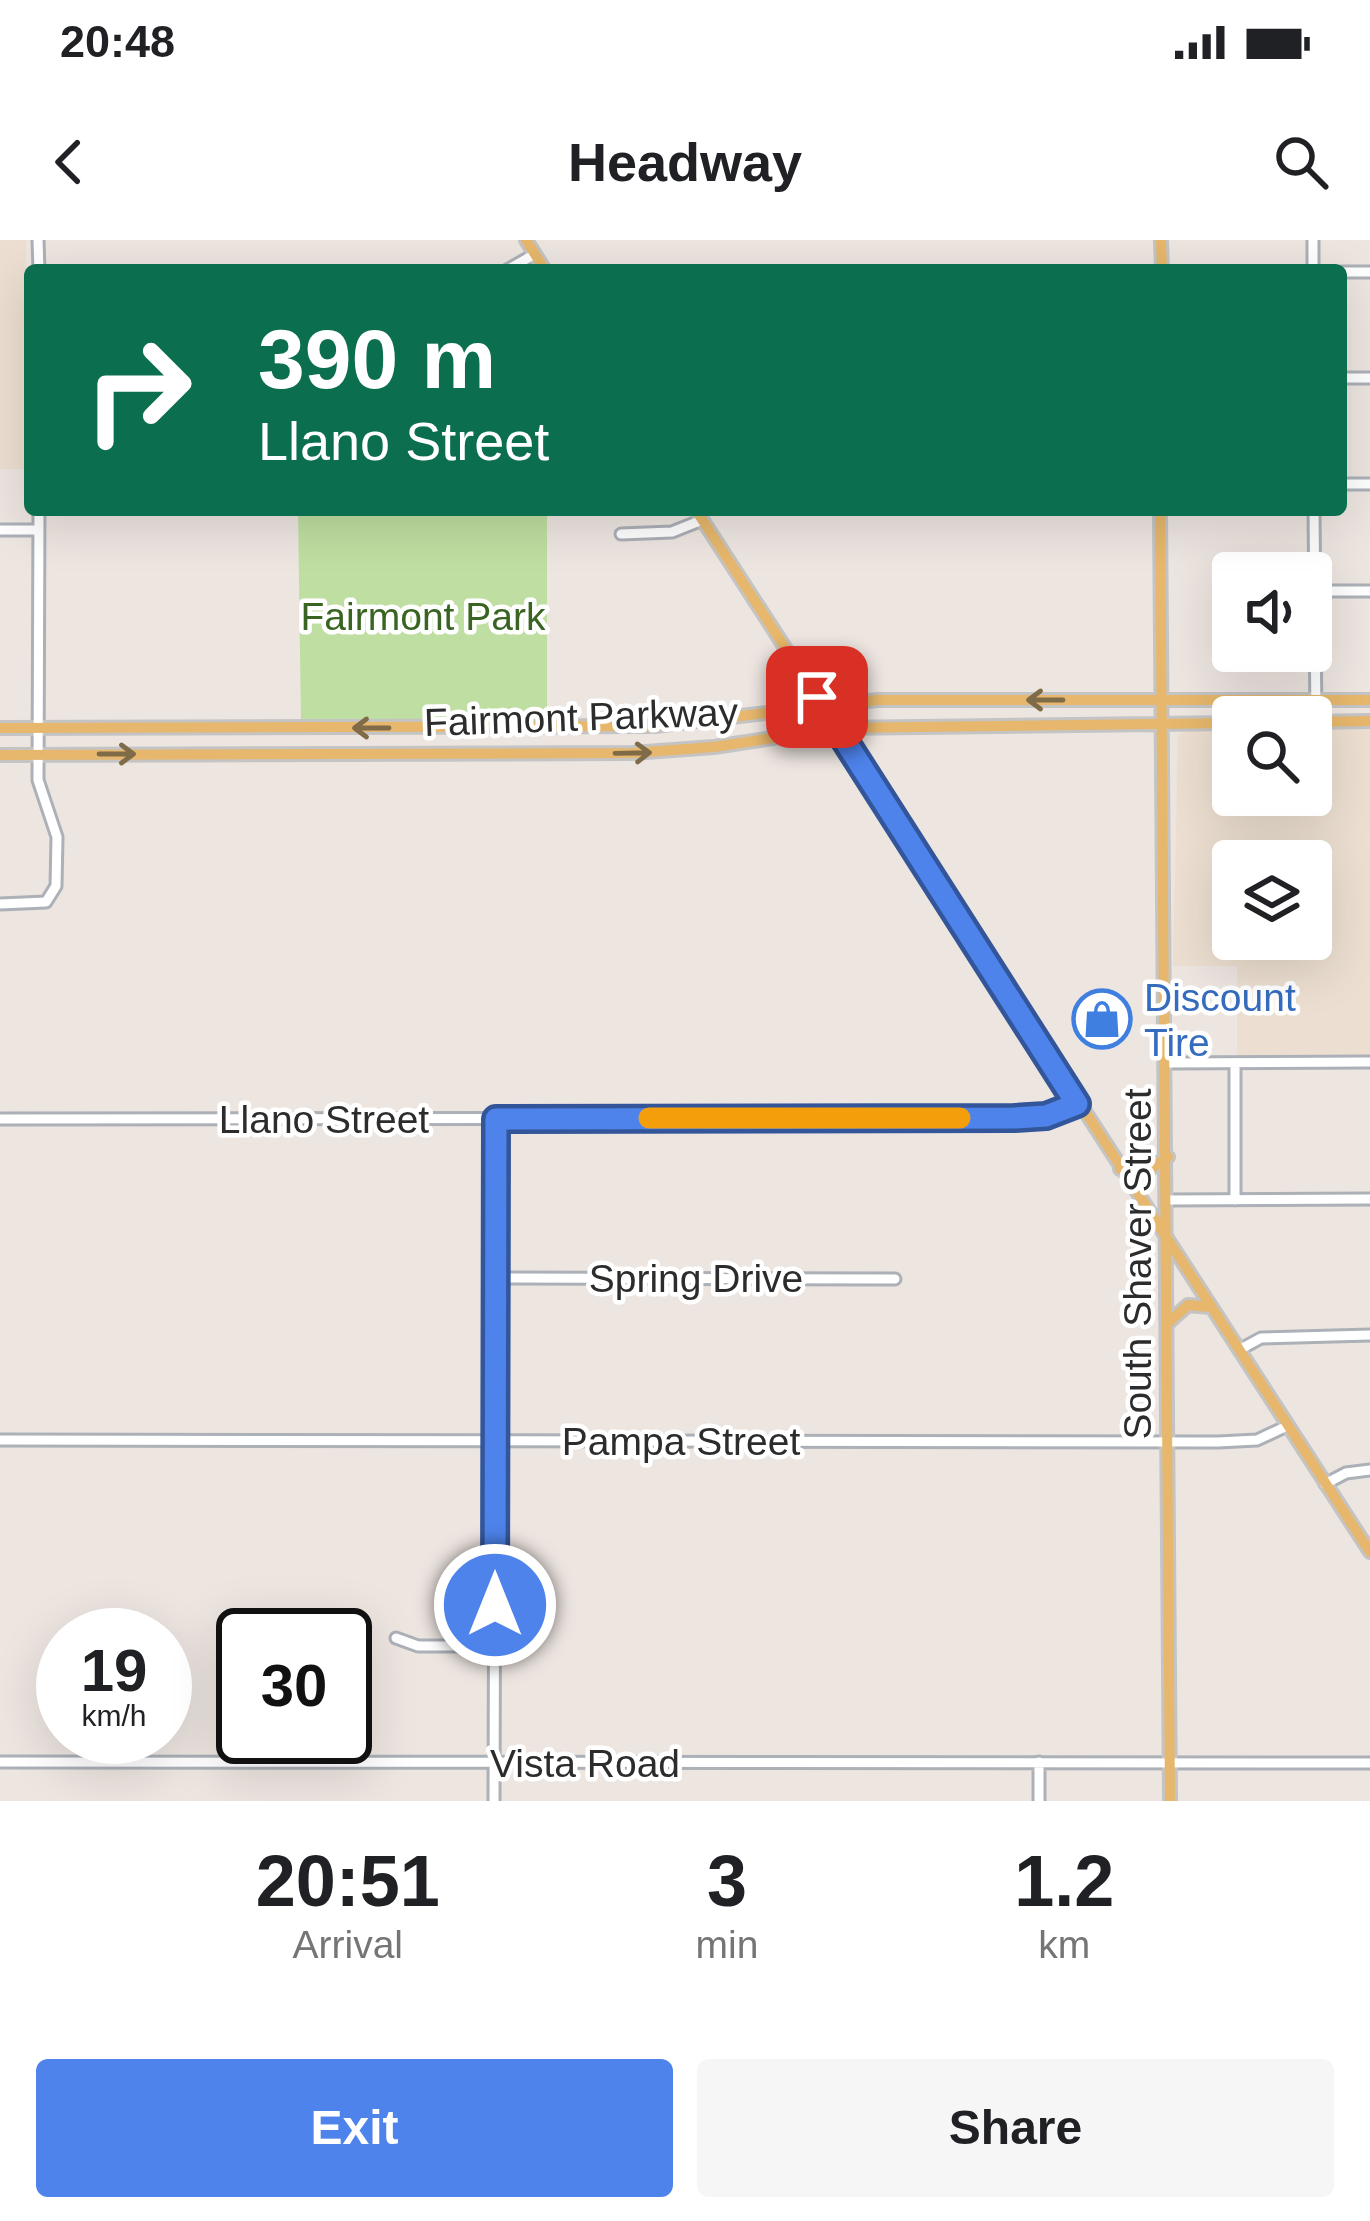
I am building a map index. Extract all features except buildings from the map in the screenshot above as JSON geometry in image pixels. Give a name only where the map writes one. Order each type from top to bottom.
[{"type":"main road","points":[[526,240],[541,264]]},
{"type":"main road","points":[[700,516],[1370,1552]]},
{"type":"main road","name":"South Shaver Street","points":[[1160,516],[1169,1801]]},
{"type":"main road","name":"Fairmont Parkway","points":[[1332,699],[1370,700]]},
{"type":"main road","points":[[967,700],[968,726]]},
{"type":"main road","name":"Fairmont Parkway","points":[[0,728],[433,728],[702,721],[823,706],[967,700],[1212,700]]},
{"type":"main road","points":[[691,750],[702,737],[702,721]]},
{"type":"main road","points":[[1332,722],[1370,721]]},
{"type":"main road","name":"Fairmont Parkway","points":[[0,754],[691,750],[838,728],[1212,723]]},
{"type":"main road","points":[[285,728],[286,754]]},
{"type":"main road","points":[[433,728],[433,753]]},
{"type":"main road","points":[[1120,1169],[1148,1172],[1168,1157]]},
{"type":"main road","points":[[1169,1322],[1188,1305],[1210,1307]]},
{"type":"street","points":[[518,264],[535,254]]},
{"type":"street","points":[[4,904],[46,902],[56,886],[57,837],[40,790],[38,754],[39,516]]},
{"type":"street","points":[[621,534],[672,532],[697,516]]},
{"type":"street","points":[[1314,516],[1315,552]]},
{"type":"street","points":[[0,530],[40,530]]},
{"type":"street","points":[[1332,591],[1370,591]]},
{"type":"street","points":[[1166,1063],[1370,1062]]},
{"type":"street","points":[[1234,1200],[1235,1063]]},
{"type":"street","name":"Llano Street","points":[[0,1119],[1014,1118],[1046,1116],[1077,1104]]},
{"type":"street","points":[[494,1801],[496,1119]]},
{"type":"street","points":[[1168,1200],[1370,1199]]},
{"type":"street","name":"Spring Drive","points":[[496,1278],[896,1279]]},
{"type":"street","points":[[1239,1349],[1280,1336],[1370,1335]]},
{"type":"street","name":"Pampa Street","points":[[0,1440],[1168,1442],[1257,1440],[1287,1426]]},
{"type":"street","points":[[1325,1484],[1346,1473],[1370,1470]]},
{"type":"street","points":[[396,1637],[418,1646],[495,1646]]},
{"type":"street","name":"Vista Road","points":[[0,1762],[1370,1763]]},
{"type":"street","points":[[1040,1762],[1040,1801]]},
{"type":"shaded area","points":[[0,240],[26,240],[24,469],[0,469]]},
{"type":"shaded area","points":[[1370,725],[1370,1059],[1237,1060],[1237,966],[1173,966],[1178,736],[1188,728],[1212,728],[1212,816],[1332,816],[1332,726]]},
{"type":"green space","name":"Fairmont Park","points":[[298,516],[547,516],[547,718],[301,721]]},
{"type":"slow traffic","points":[[649,1118],[960,1118]]},
{"type":"place","name":"Discount Tire","points":[[1102,1019]]},
{"type":"route","points":[[495,1605],[496,1119],[1014,1118],[1046,1116],[1077,1104],[817,697]]}]
